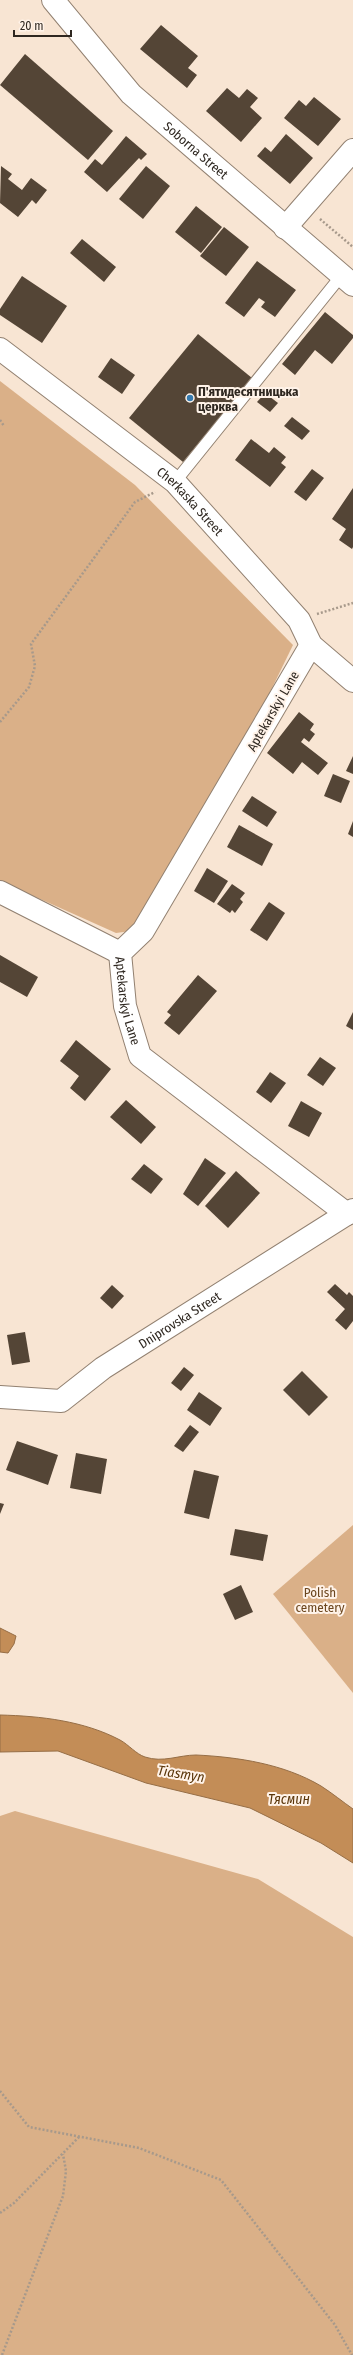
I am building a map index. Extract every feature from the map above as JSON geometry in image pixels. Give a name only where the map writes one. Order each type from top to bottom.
[{"type":"street","name":"Soborna Street","points":[[53,0],[131,94],[347,280]]},
{"type":"street","points":[[285,228],[353,150]]},
{"type":"street","name":"Cherkaska Street","points":[[0,349],[175,482],[298,620],[311,645],[353,681]]},
{"type":"street","name":"Aptekarskyi Lane","points":[[311,645],[143,931],[120,953],[126,1006],[140,1056],[350,1212]]},
{"type":"street","points":[[0,892],[120,953]]},
{"type":"street","name":"Dniprovska Street","points":[[0,1397],[61,1401],[103,1368],[350,1212]]},
{"type":"lane","points":[[175,482],[347,280]]},
{"type":"path","points":[[318,217],[353,247]]},
{"type":"path","points":[[0,420],[4,426]]},
{"type":"path","points":[[0,722],[29,687],[35,666],[32,644],[135,502],[175,482]]},
{"type":"path","points":[[298,620],[353,603]]},
{"type":"path","points":[[0,2092],[29,2127],[139,2148],[221,2180],[335,2325],[352,2355]]},
{"type":"path","points":[[0,2213],[14,2203],[80,2137]]},
{"type":"path","points":[[2,2355],[63,2196],[66,2171],[63,2154]]},
{"type":"green space","points":[[0,381],[135,485],[293,645],[235,764],[131,931],[116,933],[0,881]]},
{"type":"green space","name":"Polish cemetery","points":[[353,1525],[353,1693],[273,1594]]},
{"type":"green space","points":[[15,1811],[258,1879],[353,1937],[353,2355],[0,2355],[0,1816]]},
{"type":"water","points":[[0,1628],[16,1636],[14,1644],[8,1653],[0,1652]]},
{"type":"water","name":"Тясмин","points":[[0,1715],[46,1718],[92,1728],[120,1740],[139,1754],[152,1759],[165,1759],[190,1755],[212,1756],[260,1763],[307,1778],[353,1809],[353,1863],[321,1843],[250,1808],[146,1783],[58,1751],[0,1752]]},
{"type":"building","points":[[161,25],[198,56],[188,68],[197,75],[187,88],[140,49]]},
{"type":"building","points":[[25,54],[113,131],[88,160],[0,85]]},
{"type":"building","points":[[227,88],[239,98],[247,89],[258,98],[250,107],[262,118],[241,142],[206,111]]},
{"type":"building","points":[[314,97],[341,119],[318,146],[284,118],[299,100],[306,106]]},
{"type":"building","points":[[286,134],[313,158],[290,184],[257,156],[265,147],[271,152]]},
{"type":"building","points":[[126,136],[147,154],[141,160],[139,158],[107,192],[84,172],[95,159],[102,165]]},
{"type":"building","points":[[1,166],[12,174],[8,179],[22,190],[31,178],[47,190],[36,204],[32,200],[18,217],[0,203]]},
{"type":"building","points":[[146,166],[170,186],[143,219],[119,199]]},
{"type":"building","points":[[196,206],[222,227],[201,253],[175,232]]},
{"type":"building","points":[[224,227],[249,247],[226,276],[200,256]]},
{"type":"building","points":[[82,239],[116,267],[104,282],[70,253]]},
{"type":"building","points":[[257,261],[296,290],[275,317],[261,307],[265,302],[259,298],[244,317],[225,303]]},
{"type":"building","points":[[22,276],[67,306],[42,343],[0,315],[0,309]]},
{"type":"building","points":[[325,312],[353,335],[353,338],[332,364],[315,350],[295,375],[282,364]]},
{"type":"building","name":"П'ятидесятницька церква","points":[[198,334],[252,378],[183,462],[129,418]]},
{"type":"building","points":[[111,358],[135,375],[122,394],[98,377]]},
{"type":"building","points":[[265,393],[278,403],[270,412],[257,402]]},
{"type":"building","points":[[292,417],[310,431],[302,440],[284,426]]},
{"type":"building","points":[[251,439],[269,453],[274,447],[286,457],[281,463],[286,467],[270,487],[235,460]]},
{"type":"building","points":[[312,469],[324,478],[306,501],[294,492]]},
{"type":"building","points":[[353,488],[352,549],[339,540],[346,529],[332,519]]},
{"type":"building","points":[[299,712],[314,724],[310,730],[315,734],[309,742],[304,738],[301,742],[328,763],[318,775],[302,762],[293,774],[267,753]]},
{"type":"building","points":[[353,756],[353,774],[346,771]]},
{"type":"building","points":[[333,774],[350,781],[341,803],[324,796]]},
{"type":"building","points":[[252,796],[277,812],[267,827],[242,811]]},
{"type":"building","points":[[353,821],[353,837],[348,834]]},
{"type":"building","points":[[239,825],[273,844],[262,866],[227,847]]},
{"type":"building","points":[[207,868],[228,881],[214,903],[194,891]]},
{"type":"building","points":[[232,884],[245,893],[240,899],[243,902],[235,913],[232,910],[230,913],[217,904]]},
{"type":"building","points":[[269,902],[285,913],[267,941],[250,930]]},
{"type":"building","points":[[0,955],[38,977],[27,997],[0,982]]},
{"type":"building","points":[[198,975],[217,991],[179,1035],[164,1023],[171,1015],[167,1012]]},
{"type":"building","points":[[353,1012],[353,1030],[346,1026]]},
{"type":"building","points":[[76,1040],[111,1069],[85,1101],[70,1088],[79,1076],[60,1061]]},
{"type":"building","points":[[320,1057],[336,1068],[323,1086],[307,1075]]},
{"type":"building","points":[[270,1072],[286,1083],[271,1103],[256,1092]]},
{"type":"building","points":[[126,1100],[156,1127],[141,1144],[110,1117]]},
{"type":"building","points":[[301,1101],[322,1113],[309,1137],[288,1126]]},
{"type":"building","points":[[205,1158],[226,1173],[198,1206],[183,1194]]},
{"type":"building","points":[[144,1164],[163,1179],[151,1194],[131,1179]]},
{"type":"building","points":[[236,1171],[260,1193],[228,1228],[205,1206]]},
{"type":"building","points":[[335,1284],[347,1295],[349,1292],[353,1296],[353,1321],[346,1330],[335,1320],[345,1309],[327,1292]]},
{"type":"building","points":[[112,1285],[124,1296],[112,1309],[100,1298]]},
{"type":"building","points":[[25,1332],[30,1362],[12,1365],[7,1335]]},
{"type":"building","points":[[184,1367],[194,1375],[181,1391],[171,1383]]},
{"type":"building","points":[[302,1371],[328,1397],[309,1416],[283,1390]]},
{"type":"building","points":[[199,1392],[222,1408],[210,1426],[187,1410]]},
{"type":"building","points":[[190,1425],[199,1432],[183,1452],[174,1446]]},
{"type":"building","points":[[17,1441],[58,1455],[48,1485],[6,1470]]},
{"type":"building","points":[[76,1453],[107,1459],[101,1494],[70,1488]]},
{"type":"building","points":[[194,1470],[219,1476],[209,1519],[184,1513]]},
{"type":"building","points":[[0,1503],[4,1504],[0,1514]]},
{"type":"building","points":[[235,1529],[268,1535],[263,1561],[230,1555]]},
{"type":"building","points":[[241,1585],[253,1612],[235,1620],[223,1594]]},
{"type":"place","name":"П'ятидесятницька церква","points":[[190,398]]},
{"type":"water label","name":"Tiasmyn","points":[[181,1774]]}]
